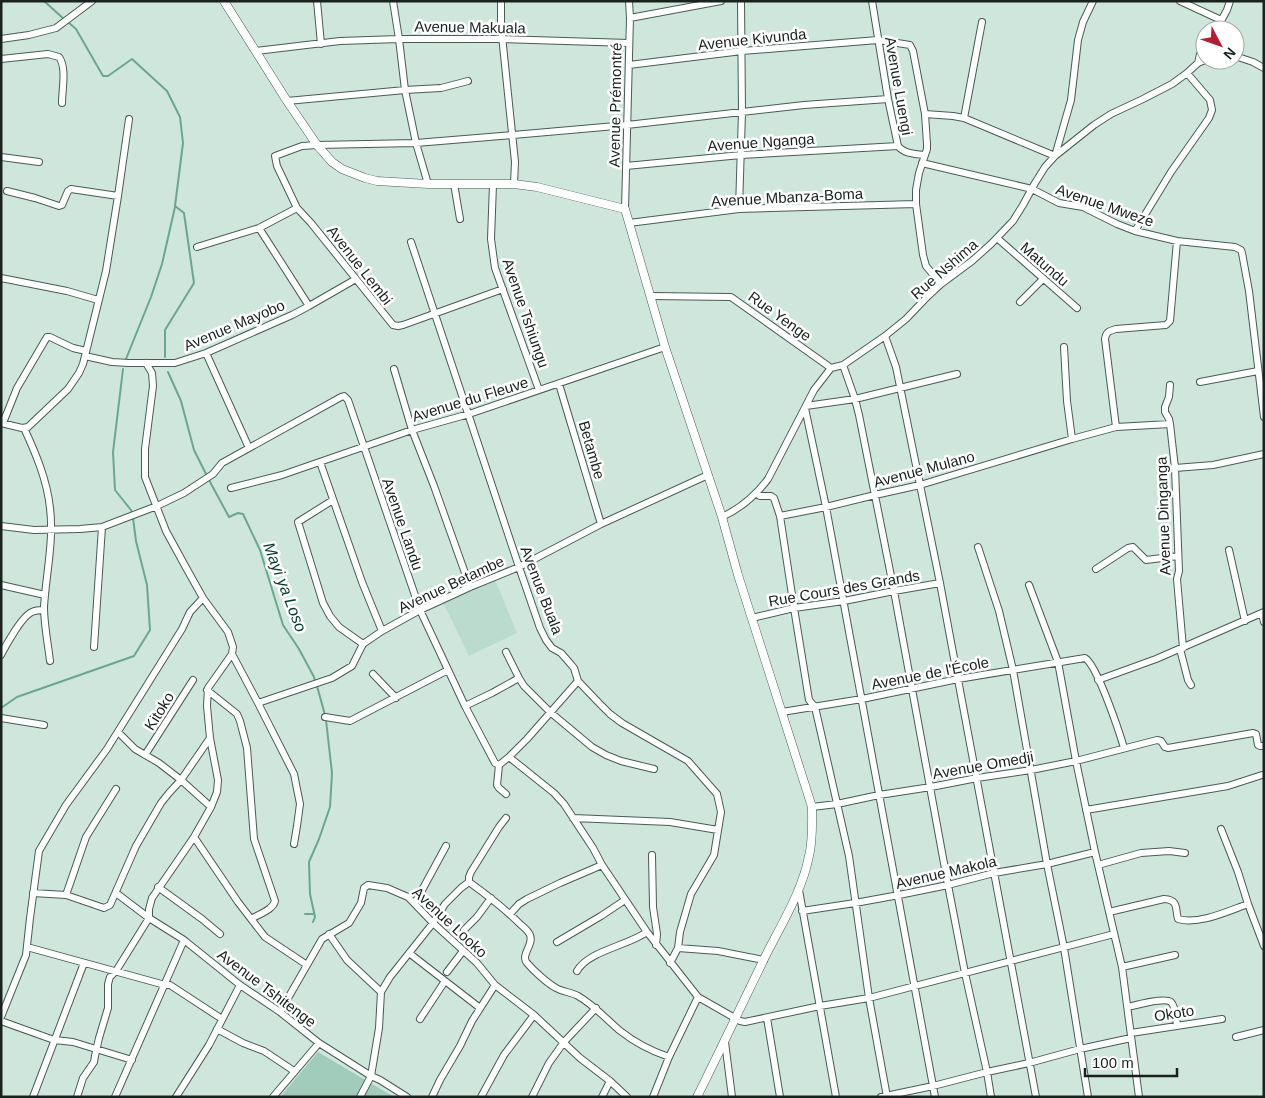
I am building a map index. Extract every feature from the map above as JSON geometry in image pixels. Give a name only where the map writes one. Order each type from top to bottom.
[{"type":"street","points":[[1,39],[52,30],[92,1]]},
{"type":"street","points":[[224,1],[317,145],[332,162],[342,169],[377,181],[428,184],[514,184],[537,187],[625,209],[665,347],[722,518],[812,807],[812,834],[809,856],[799,890],[697,1097]]},
{"type":"street","points":[[317,1],[321,44]]},
{"type":"street","points":[[256,51],[340,41],[399,39],[393,1]]},
{"type":"street","points":[[501,1],[501,26],[516,162],[514,184]]},
{"type":"street","name":"Avenue Prémontré","points":[[625,209],[629,1]]},
{"type":"street","points":[[630,18],[721,1]]},
{"type":"street","points":[[739,209],[742,112],[741,1]]},
{"type":"street","name":"Avenue Luengi","points":[[872,1],[888,99],[898,146],[905,152],[925,155]]},
{"type":"street","points":[[941,284],[926,266],[916,204],[919,173],[927,144],[924,114],[964,118],[1056,156],[1071,100],[1078,40],[1083,22],[1093,1]]},
{"type":"street","points":[[1180,1],[1221,20],[1230,1]]},
{"type":"street","points":[[964,118],[982,22]]},
{"type":"street","name":"Avenue Makuala","points":[[428,184],[416,143],[405,90],[399,39],[503,39],[629,43]]},
{"type":"street","name":"Avenue Kivunda","points":[[629,65],[742,52],[878,40],[905,44],[912,47],[924,114]]},
{"type":"street","points":[[1,59],[48,54],[59,57],[63,62],[64,68],[62,103]]},
{"type":"street","points":[[1245,59],[1264,68]]},
{"type":"street","name":"Rue Nshima","points":[[831,368],[843,365],[885,336],[906,319],[941,284],[972,261],[997,238],[1013,221],[1045,167],[1056,156],[1104,118],[1165,88],[1187,74],[1195,66]]},
{"type":"street","points":[[1135,231],[1171,172],[1209,118],[1212,110],[1210,100],[1187,74]]},
{"type":"street","points":[[287,101],[441,88],[468,81]]},
{"type":"street","points":[[317,145],[416,143],[627,125],[804,105],[888,99]]},
{"type":"street","points":[[2,423],[24,428],[68,389],[80,372],[106,271],[129,119]]},
{"type":"street","name":"Avenue Lembi","points":[[317,145],[302,146],[275,156],[277,166],[298,208],[393,325],[398,326],[503,289]]},
{"type":"street","name":"Avenue Nganga","points":[[626,166],[741,155],[898,146]]},
{"type":"street","points":[[1,156],[39,162]]},
{"type":"street","name":"Avenue Mweze","points":[[922,163],[1032,189],[1058,203],[1083,207],[1135,231],[1177,241],[1235,247],[1241,250],[1249,291],[1264,417]]},
{"type":"street","points":[[454,184],[460,219]]},
{"type":"street","name":"Avenue Tshiungu","points":[[493,184],[491,239],[495,268],[539,390]]},
{"type":"street","points":[[7,191],[61,206],[71,188],[118,196]]},
{"type":"street","name":"Avenue Mbanza-Boma","points":[[629,223],[739,209],[916,204]]},
{"type":"street","points":[[197,247],[259,228],[298,208]]},
{"type":"street","points":[[259,228],[309,306]]},
{"type":"street","name":"Matundu","points":[[997,238],[1076,308]]},
{"type":"street","points":[[1116,427],[1106,335],[1109,331],[1116,329],[1166,325],[1169,323],[1177,241]]},
{"type":"street","name":"Avenue Buala","points":[[411,242],[519,567],[546,640],[574,668],[578,681],[598,703],[622,723],[688,761],[717,794],[721,812],[714,855],[691,894],[680,932],[678,948],[670,963]]},
{"type":"street","points":[[1,278],[67,291],[98,300]]},
{"type":"street","name":"Avenue Mayobo","points":[[2,423],[17,388],[47,337],[112,362],[175,362],[206,354],[309,306],[356,278]]},
{"type":"street","points":[[1020,302],[1043,279]]},
{"type":"street","name":"Rue Yenge","points":[[651,296],[731,297],[831,368]]},
{"type":"street","points":[[885,336],[901,388],[940,583],[1036,1097]]},
{"type":"street","name":"Avenue du Fleuve","points":[[231,488],[282,475],[363,446],[469,414],[665,347]]},
{"type":"street","points":[[1064,347],[1067,400],[1072,439]]},
{"type":"street","points":[[1,526],[34,530],[102,528],[184,493],[213,474],[222,463],[249,448],[206,354]]},
{"type":"street","points":[[77,1097],[83,1078],[94,1062],[96,1048],[108,1008],[108,984],[110,977],[116,971],[149,918],[148,909],[150,902],[158,887],[194,837],[211,807],[218,786],[210,738],[207,706],[208,690],[211,682],[232,654],[233,647],[228,632],[203,598],[166,531],[145,477],[145,449],[154,386],[152,373],[146,363]]},
{"type":"street","points":[[843,365],[855,399],[875,495],[990,1097]]},
{"type":"street","points":[[722,518],[756,493],[768,479],[814,390],[831,368]]},
{"type":"street","points":[[394,370],[412,430],[470,587]]},
{"type":"street","points":[[1200,382],[1258,370]]},
{"type":"street","points":[[805,407],[855,399],[957,374]]},
{"type":"street","name":"Betambe","points":[[560,384],[601,524]]},
{"type":"street","name":"Avenue Dinganga","points":[[1170,385],[1165,412],[1170,424],[1176,468],[1179,570],[1177,579],[1181,648],[1188,680],[1191,685]]},
{"type":"street","name":"Avenue Landu","points":[[249,448],[341,397],[344,396],[348,400],[420,610],[465,706],[498,765]]},
{"type":"street","points":[[805,407],[844,601],[936,1097]]},
{"type":"street","name":"Avenue Mulano","points":[[780,516],[920,485],[1116,427],[1170,424]]},
{"type":"street","points":[[24,428],[42,470],[48,491],[51,530],[44,610],[50,661]]},
{"type":"street","points":[[1176,468],[1213,465],[1264,454]]},
{"type":"street","points":[[320,462],[362,582],[382,632]]},
{"type":"street","name":"Avenue Betambe","points":[[363,644],[420,610],[519,567],[601,524],[708,475]]},
{"type":"street","points":[[756,493],[760,496],[771,496],[774,498],[780,516],[809,700],[815,707],[849,856],[885,1096]]},
{"type":"street","points":[[258,702],[332,678],[352,666],[363,644],[339,627],[323,603],[298,522],[333,500]]},
{"type":"street","points":[[94,647],[102,528]]},
{"type":"street","points":[[978,547],[999,611],[1012,670],[1064,948],[1088,1097]]},
{"type":"street","points":[[1096,569],[1128,548],[1133,547],[1146,560],[1178,556]]},
{"type":"street","points":[[1229,550],[1245,621]]},
{"type":"street","name":"Rue Cours des Grands","points":[[752,618],[794,608],[844,601],[894,590],[940,583]]},
{"type":"street","points":[[1,585],[45,595]]},
{"type":"street","points":[[1029,585],[1058,662],[1086,810],[1122,967],[1139,1097]]},
{"type":"street","points":[[2,1013],[26,955],[39,852],[66,805],[108,749],[182,629],[190,612],[203,598]]},
{"type":"street","points":[[1,655],[15,631],[29,613],[44,610]]},
{"type":"street","points":[[1124,748],[1098,680],[1156,659],[1263,612],[1264,622]]},
{"type":"street","points":[[506,652],[524,686],[550,712],[592,746],[606,755],[654,770]]},
{"type":"street","points":[[232,654],[291,767],[300,804],[294,844]]},
{"type":"street","name":"Avenue de l'École","points":[[782,712],[1082,658],[1088,660],[1098,680]]},
{"type":"street","points":[[326,717],[350,720],[448,670]]},
{"type":"street","points":[[373,674],[396,698]]},
{"type":"street","points":[[465,706],[519,678]]},
{"type":"street","name":"Kitoko","points":[[145,755],[193,680]]},
{"type":"street","points":[[506,794],[497,785],[498,765],[509,758],[578,681]]},
{"type":"street","points":[[208,690],[237,714],[247,748],[254,839],[275,901],[272,907],[251,919]]},
{"type":"street","points":[[1,718],[44,725]]},
{"type":"street","points":[[118,732],[135,749],[159,763],[211,807]]},
{"type":"street","name":"Avenue Omedji","points":[[812,807],[1031,770],[1076,761],[1157,740],[1162,740],[1165,747],[1168,748],[1253,733],[1256,734],[1258,745],[1264,746]]},
{"type":"street","points":[[33,893],[66,895],[104,908],[110,905],[136,846],[149,823],[161,803],[181,780],[210,738]]},
{"type":"street","points":[[509,758],[554,793],[564,804],[602,865],[656,945],[698,996],[735,1019],[745,1022],[869,998],[1114,934]]},
{"type":"street","points":[[1086,810],[1228,786],[1262,775]]},
{"type":"street","points":[[66,895],[86,837],[116,789]]},
{"type":"street","points":[[360,1097],[371,1076],[379,1028],[381,992],[390,977],[434,923],[446,904],[469,882],[471,872],[506,818]]},
{"type":"street","points":[[573,818],[670,822],[718,830]]},
{"type":"street","points":[[1221,829],[1263,941]]},
{"type":"street","points":[[194,837],[238,902],[265,937],[307,964]]},
{"type":"street","points":[[415,903],[446,846]]},
{"type":"street","points":[[1098,865],[1141,853],[1169,851],[1185,853]]},
{"type":"street","name":"Avenue Makola","points":[[802,910],[899,895],[1095,852]]},
{"type":"street","points":[[652,855],[656,945]]},
{"type":"street","points":[[510,914],[519,904],[528,899],[602,865]]},
{"type":"street","points":[[469,882],[510,914],[530,934],[530,946],[525,955],[525,962],[536,972],[557,989],[576,994],[596,1008],[620,1031],[648,1050],[669,1057]]},
{"type":"street","name":"Avenue Looko","points":[[280,1012],[322,938],[350,923],[361,903],[364,888],[368,885],[387,888],[415,903],[476,963],[495,985],[534,1015],[580,1058],[627,1097]]},
{"type":"street","points":[[158,887],[220,934]]},
{"type":"street","points":[[799,890],[836,1097]]},
{"type":"street","name":"Avenue Tshitenge","points":[[116,893],[149,918],[184,940],[319,1043],[380,1080],[396,1094],[407,1097]]},
{"type":"street","points":[[464,930],[491,898]]},
{"type":"street","points":[[1109,912],[1171,899],[1176,907],[1178,919],[1200,920],[1248,904]]},
{"type":"street","points":[[557,942],[625,900]]},
{"type":"street","points":[[577,972],[580,965],[587,960],[638,938],[647,932]]},
{"type":"street","points":[[329,934],[348,960],[381,992]]},
{"type":"street","points":[[115,1097],[184,940]]},
{"type":"street","points":[[27,947],[170,985],[222,1019]]},
{"type":"street","points":[[678,948],[718,951],[764,960]]},
{"type":"street","points":[[446,972],[463,951]]},
{"type":"street","points":[[410,953],[480,1008]]},
{"type":"street","points":[[1122,967],[1175,955]]},
{"type":"street","points":[[33,1097],[84,963]]},
{"type":"street","points":[[420,1019],[444,981]]},
{"type":"street","points":[[176,1097],[209,1045],[240,984]]},
{"type":"street","points":[[432,1097],[480,1008],[495,985]]},
{"type":"street","points":[[653,1097],[669,1057],[698,996]]},
{"type":"street","points":[[1128,1007],[1162,1000],[1169,1001],[1174,1008],[1177,1026]]},
{"type":"street","points":[[532,1097],[550,1062],[564,1042],[596,1008]]},
{"type":"street","points":[[481,1097],[504,1055],[534,1015]]},
{"type":"street","points":[[767,1018],[780,1097]]},
{"type":"street","name":"Okoto","points":[[885,1096],[1029,1063],[1131,1035],[1222,1019]]},
{"type":"street","points":[[1,1021],[54,1040],[96,1048],[132,1060]]},
{"type":"street","points":[[217,1029],[243,1043],[264,1051],[294,1071]]},
{"type":"street","points":[[1236,1037],[1264,1030]]},
{"type":"street","points":[[725,1042],[732,1097]]},
{"type":"street","points":[[272,1097],[319,1043]]},
{"type":"street","points":[[602,1097],[610,1081]]},
{"type":"shaded area","points":[[494,577],[517,633],[469,656],[442,600]]},
{"type":"shaded area","points":[[318,1052],[394,1097],[280,1097]]},
{"type":"waterway","name":"Mayi ya Loso","points":[[44,1],[65,20]]},
{"type":"waterway","name":"Mayi ya Loso","points":[[68,22],[76,29],[103,76],[108,76],[132,59],[167,91],[180,117],[183,143],[175,206],[184,213],[194,283],[165,330],[165,357]]},
{"type":"waterway","points":[[126,359],[162,264],[175,207]]},
{"type":"waterway","points":[[123,369],[113,452],[115,490],[132,513]]},
{"type":"waterway","name":"Mayi ya Loso","points":[[168,372],[181,401],[194,450],[207,476]]},
{"type":"waterway","name":"Mayi ya Loso","points":[[209,480],[229,517],[238,513],[243,514],[260,550],[283,625],[299,649],[315,681]]},
{"type":"waterway","points":[[1,708],[17,697],[134,656],[150,630],[147,585],[136,541],[133,518]]},
{"type":"waterway","name":"Mayi ya Loso","points":[[317,686],[325,715]]},
{"type":"waterway","name":"Mayi ya Loso","points":[[313,922],[315,917],[310,894],[309,862],[330,807],[332,773],[326,720]]},
{"type":"waterway","points":[[305,914],[313,914]]}]
